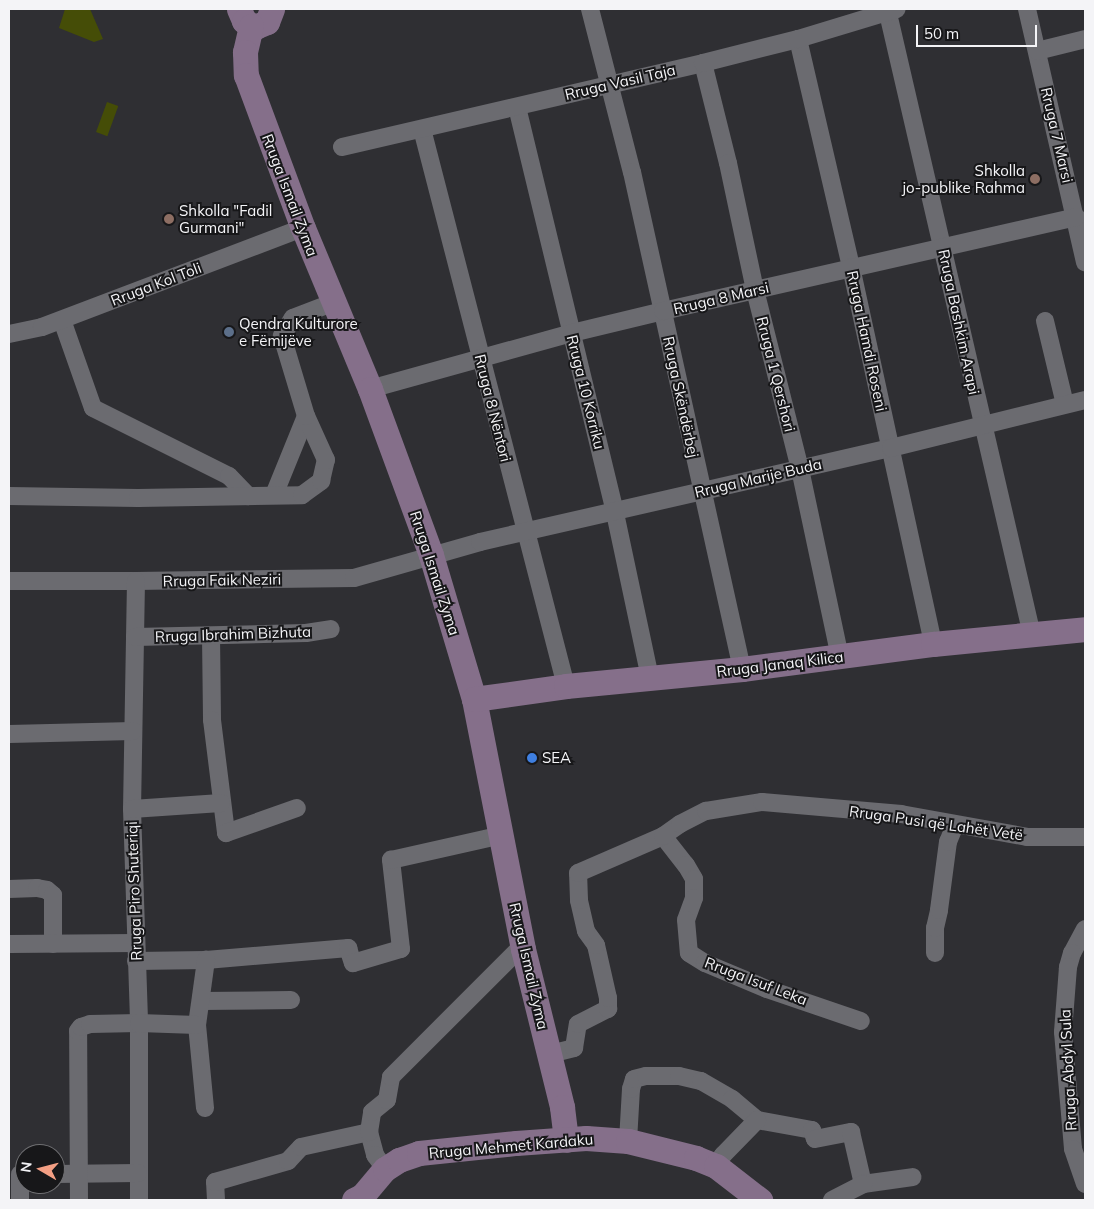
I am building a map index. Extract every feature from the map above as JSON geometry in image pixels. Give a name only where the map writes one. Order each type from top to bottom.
[{"type":"main road","points":[[245,17],[265,24],[271,16],[272,9]]},
{"type":"main road","name":"Rruga Ismail Zyma","points":[[245,17],[246,75],[302,228],[370,389],[431,555],[474,699],[522,945],[562,1107],[566,1140]]},
{"type":"main road","name":"Rruga Janaq Kilica","points":[[474,699],[566,686],[742,669],[933,644],[1085,629]]},
{"type":"main road","name":"Rruga Mehmet Kardaku","points":[[359,1199],[385,1169],[399,1160],[419,1154],[586,1138],[628,1141],[696,1158],[716,1166],[760,1200]]},
{"type":"street","name":"Rruga Skëndërbej","points":[[590,9],[610,84],[663,311],[701,492],[742,669]]},
{"type":"street","name":"Rruga 7 Marsi","points":[[1027,9],[1085,262]]},
{"type":"street","name":"Rruga Vasil Taja","points":[[342,147],[703,63],[798,39],[890,10]]},
{"type":"street","name":"Rruga Bashkim Arapi","points":[[890,10],[982,424],[1032,635]]},
{"type":"street","name":"Rruga Hamdi Roseni","points":[[798,39],[851,267],[933,644]]},
{"type":"street","points":[[1037,51],[1085,39]]},
{"type":"street","name":"Rruga 1 Qershori","points":[[703,63],[800,469],[840,657]]},
{"type":"street","name":"Rruga 10 Korriku","points":[[517,107],[615,513],[650,678]]},
{"type":"street","name":"Rruga 8 Nëntori","points":[[422,129],[566,686]]},
{"type":"street","name":"Rruga 8 Marsi","points":[[370,389],[481,360],[572,333],[851,267],[1076,217]]},
{"type":"street","name":"Rruga Kol Toli","points":[[9,334],[42,328],[302,228]]},
{"type":"street","points":[[9,496],[302,495],[321,481],[326,460],[306,416],[282,336],[293,318],[334,302]]},
{"type":"street","points":[[62,320],[93,408],[229,476],[248,496]]},
{"type":"street","points":[[1045,321],[1065,404]]},
{"type":"street","name":"Rruga Marije Buda","points":[[431,555],[890,448],[1085,400]]},
{"type":"street","points":[[274,495],[306,416]]},
{"type":"street","name":"Rruga Faik Neziri","points":[[9,580],[136,582],[354,578],[431,555]]},
{"type":"street","name":"Rruga Piro Shuteriqi","points":[[136,582],[132,809],[139,1023],[139,1200]]},
{"type":"street","name":"Rruga Ibrahim Bizhuta","points":[[135,637],[306,634],[331,629]]},
{"type":"street","points":[[211,636],[212,720],[226,833],[297,808]]},
{"type":"street","points":[[9,734],[133,731]]},
{"type":"street","name":"Rruga Pusi që Lahët Vetë","points":[[550,1054],[574,1048],[578,1024],[608,1009],[608,998],[596,945],[586,931],[579,900],[578,873],[663,836],[680,824],[706,811],[762,802],[901,814],[1027,837],[1085,837]]},
{"type":"street","points":[[132,809],[221,803]]},
{"type":"street","points":[[935,953],[935,928],[948,842],[955,825]]},
{"type":"street","points":[[136,961],[206,960],[348,948],[353,962],[401,949],[391,860],[502,835]]},
{"type":"street","name":"Rruga Isuf Leka","points":[[663,836],[686,865],[694,879],[694,898],[686,920],[689,953],[705,963],[767,989],[861,1021]]},
{"type":"street","points":[[9,889],[47,890],[52,895],[53,944]]},
{"type":"street","name":"Rruga Abdyl Sula","points":[[1085,929],[1075,947],[1068,967],[1062,1032],[1073,1149],[1085,1184]]},
{"type":"street","points":[[9,944],[136,943]]},
{"type":"street","points":[[385,1169],[375,1155],[369,1132],[372,1112],[386,1100],[391,1077],[522,945]]},
{"type":"street","points":[[205,1108],[197,1025],[206,960]]},
{"type":"street","points":[[201,1001],[291,1000]]},
{"type":"street","points":[[79,1200],[78,1031],[81,1027],[90,1024],[197,1025]]},
{"type":"street","points":[[628,1141],[631,1089],[634,1079],[646,1076],[679,1076],[701,1081],[732,1098],[757,1120],[812,1130],[814,1139],[851,1132],[863,1184]]},
{"type":"street","points":[[716,1166],[723,1155],[757,1120]]},
{"type":"street","points":[[216,1200],[215,1182],[288,1161],[301,1147],[369,1132]]},
{"type":"street","points":[[65,1174],[138,1173]]},
{"type":"street","points":[[832,1200],[863,1184],[913,1177]]},
{"type":"green space","points":[[65,9],[90,9],[103,39],[94,42],[59,28]]},
{"type":"green space","points":[[107,102],[118,106],[107,136],[96,132]]},
{"type":"place","name":"Shkolla jo-publike Rahma","points":[[1035,179]]},
{"type":"place","name":"Shkolla \"Fadil Gurmani\"","points":[[169,219]]},
{"type":"place","name":"Qendra Kulturore e Fëmijëve","points":[[229,332]]},
{"type":"place","name":"SEA","points":[[532,758]]}]
